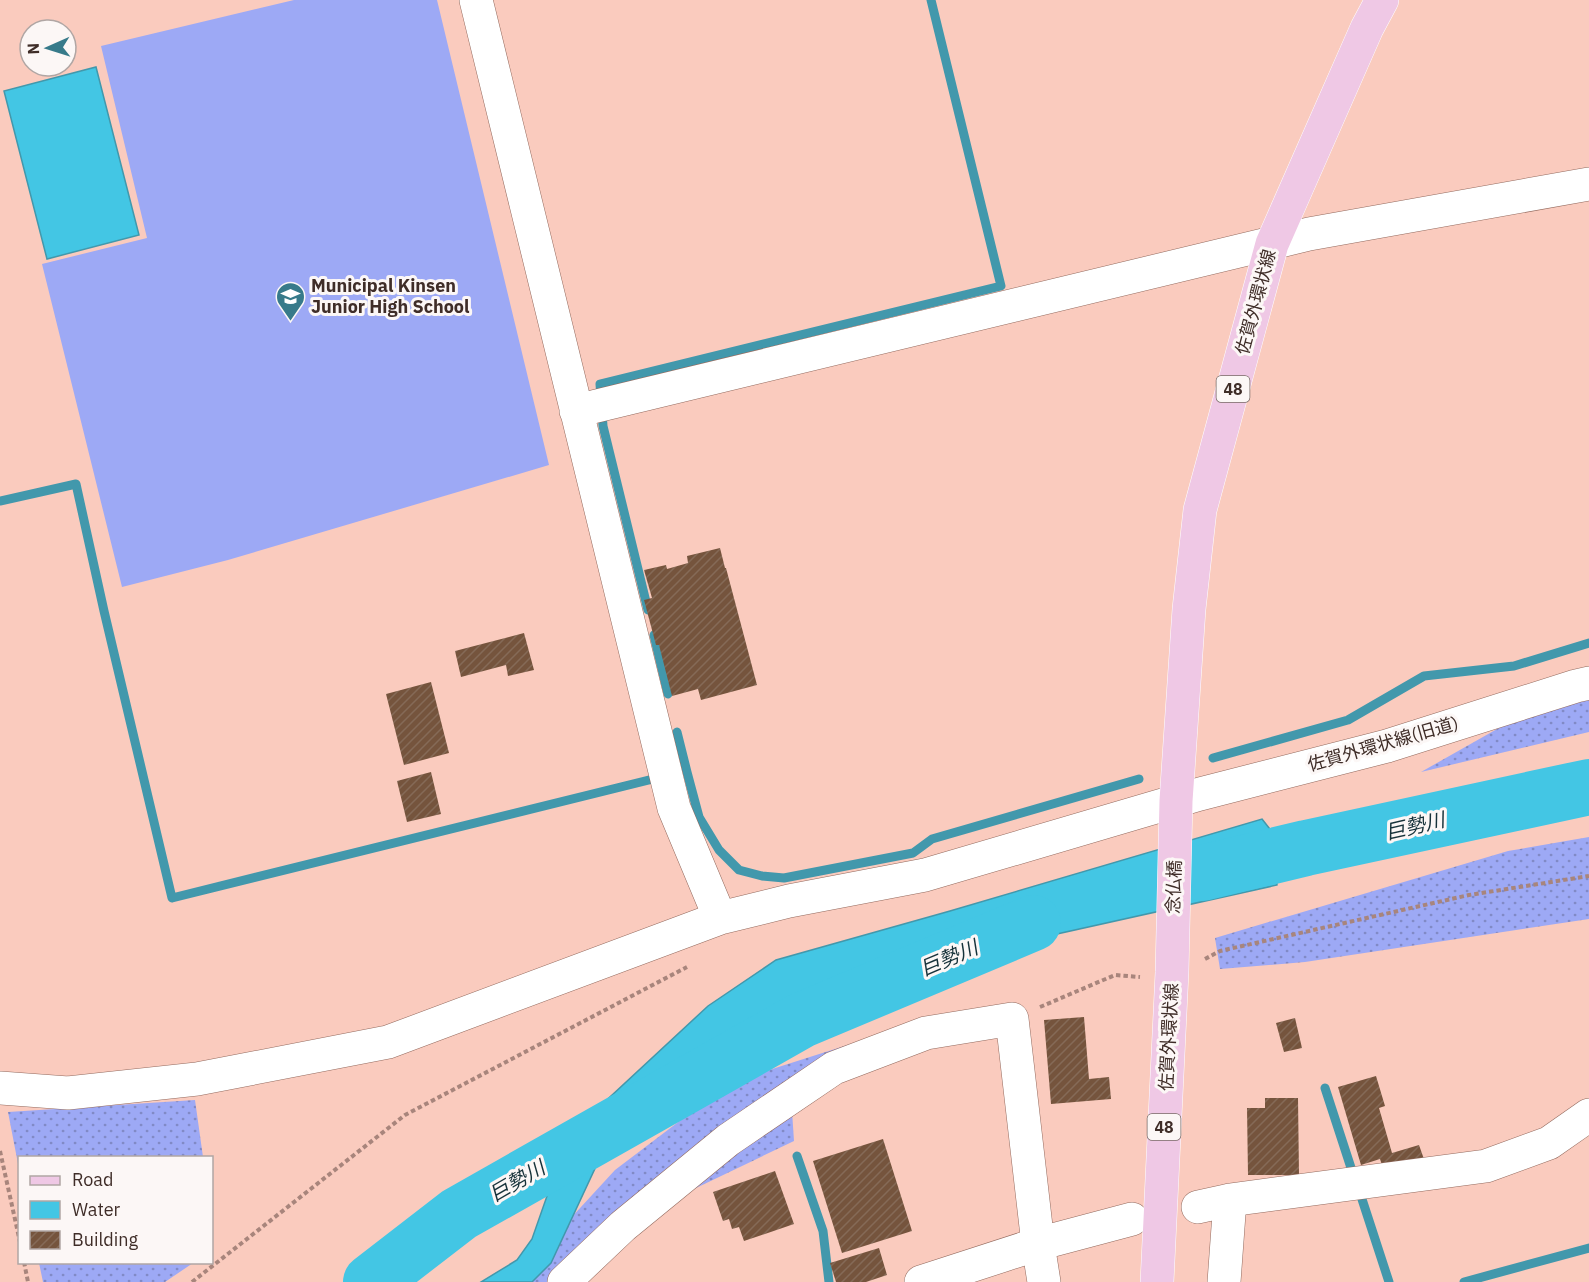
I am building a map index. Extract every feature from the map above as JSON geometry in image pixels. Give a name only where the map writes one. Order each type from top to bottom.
[{"type":"main road","name":"佐賀外環状線","points":[[1176,801],[1189,609],[1200,510],[1272,244],[1367,28],[1382,0]]},
{"type":"main road","name":"念仏橋","points":[[1160,975],[1176,801]]},
{"type":"main road","name":"佐賀外環状線","points":[[1157,1282],[1160,975]]},
{"type":"street","points":[[476,0],[593,407],[675,808],[720,918]]},
{"type":"street","points":[[593,407],[1309,234],[1589,184]]},
{"type":"street","name":"佐賀外環状線(旧道)","points":[[0,1089],[68,1093],[197,1079],[388,1042],[720,918],[789,901],[925,875],[1200,794],[1387,746],[1589,683]]},
{"type":"street","points":[[564,1282],[623,1226],[728,1140],[834,1068],[926,1033],[1012,1020],[1044,1282]]},
{"type":"street","points":[[1198,1207],[1230,1200],[1486,1166],[1549,1143],[1589,1115]]},
{"type":"street","points":[[1224,1282],[1230,1200]]},
{"type":"street","points":[[921,1282],[1038,1244],[1132,1219]]},
{"type":"path","points":[[1203,961],[1220,951],[1469,895],[1589,876]]},
{"type":"path","points":[[192,1282],[405,1115],[695,963]]},
{"type":"path","points":[[1012,1020],[1114,975],[1160,975]]},
{"type":"path","points":[[0,1151],[18,1233]]},
{"type":"path","points":[[24,1264],[28,1282]]},
{"type":"shaded area","name":"Municipal Kinsen Junior High School","points":[[294,0],[437,0],[549,465],[228,560],[122,587],[42,264],[147,238],[101,46]]},
{"type":"shaded area","points":[[1589,700],[1589,732],[1421,772],[1520,716]]},
{"type":"shaded area","points":[[1589,837],[1589,919],[1305,962],[1220,969],[1215,938],[1508,851]]},
{"type":"shaded area","points":[[929,1019],[792,1111],[794,1141],[673,1199],[584,1282],[512,1282],[615,1170],[731,1082]]},
{"type":"shaded area","points":[[195,1100],[203,1156],[18,1156],[18,1164],[8,1112]]},
{"type":"shaded area","points":[[39,1264],[192,1264],[165,1282],[43,1282]]},
{"type":"water","points":[[96,67],[139,235],[47,259],[4,91],[54,78],[78,78],[78,72]]},
{"type":"water","points":[[1262,819],[1273,833],[1277,885],[1030,940],[1010,951],[959,953],[807,994],[760,1017],[636,1114],[599,1160],[551,1263],[532,1282],[481,1282],[517,1260],[532,1239],[568,1136],[708,1006],[776,960]]},
{"type":"building","points":[[720,548],[757,685],[701,700],[698,689],[672,696],[644,600],[652,598],[644,570],[666,565],[667,569],[688,563],[687,556]]},
{"type":"building","points":[[524,633],[534,670],[508,676],[506,665],[461,677],[455,651]]},
{"type":"building","points":[[431,682],[449,753],[404,765],[386,694]]},
{"type":"building","points":[[431,772],[441,814],[407,822],[397,781]]},
{"type":"building","points":[[1084,1017],[1089,1079],[1109,1077],[1111,1099],[1051,1104],[1044,1020]]},
{"type":"building","points":[[1295,1018],[1302,1048],[1284,1052],[1276,1023]]},
{"type":"building","points":[[1376,1076],[1385,1106],[1379,1108],[1392,1153],[1419,1145],[1425,1162],[1385,1174],[1380,1159],[1361,1165],[1338,1087]]},
{"type":"building","points":[[1265,1098],[1298,1098],[1299,1175],[1248,1175],[1247,1108],[1265,1108]]},
{"type":"building","points":[[883,1139],[912,1231],[842,1253],[813,1161]]},
{"type":"building","points":[[775,1171],[794,1224],[744,1241],[739,1227],[732,1229],[729,1219],[723,1221],[713,1192]]},
{"type":"building","points":[[879,1248],[887,1275],[866,1282],[836,1282],[830,1263]]},
{"type":"waterway","points":[[648,610],[603,426],[600,384],[1001,286],[931,0]]},
{"type":"waterway","points":[[0,501],[76,484],[172,898],[649,780]]},
{"type":"waterway","points":[[654,635],[668,694]]},
{"type":"waterway","points":[[1213,758],[1348,720],[1424,676],[1514,666],[1589,643]]},
{"type":"waterway","points":[[677,732],[699,817],[719,850],[739,870],[762,876],[784,878],[913,853],[932,839],[1139,779]]},
{"type":"waterway","name":"巨勢川","points":[[1202,873],[1306,848],[1589,787]]},
{"type":"waterway","name":"巨勢川","points":[[371,1282],[459,1214],[802,1020],[1033,923]]},
{"type":"waterway","points":[[1325,1088],[1354,1177]]},
{"type":"waterway","points":[[797,1156],[823,1231],[829,1282]]},
{"type":"waterway","points":[[1359,1190],[1389,1282]]},
{"type":"waterway","points":[[1464,1282],[1589,1248]]},
{"type":"place","name":"Municipal Kinsen Junior High School","points":[[290,322]]}]
